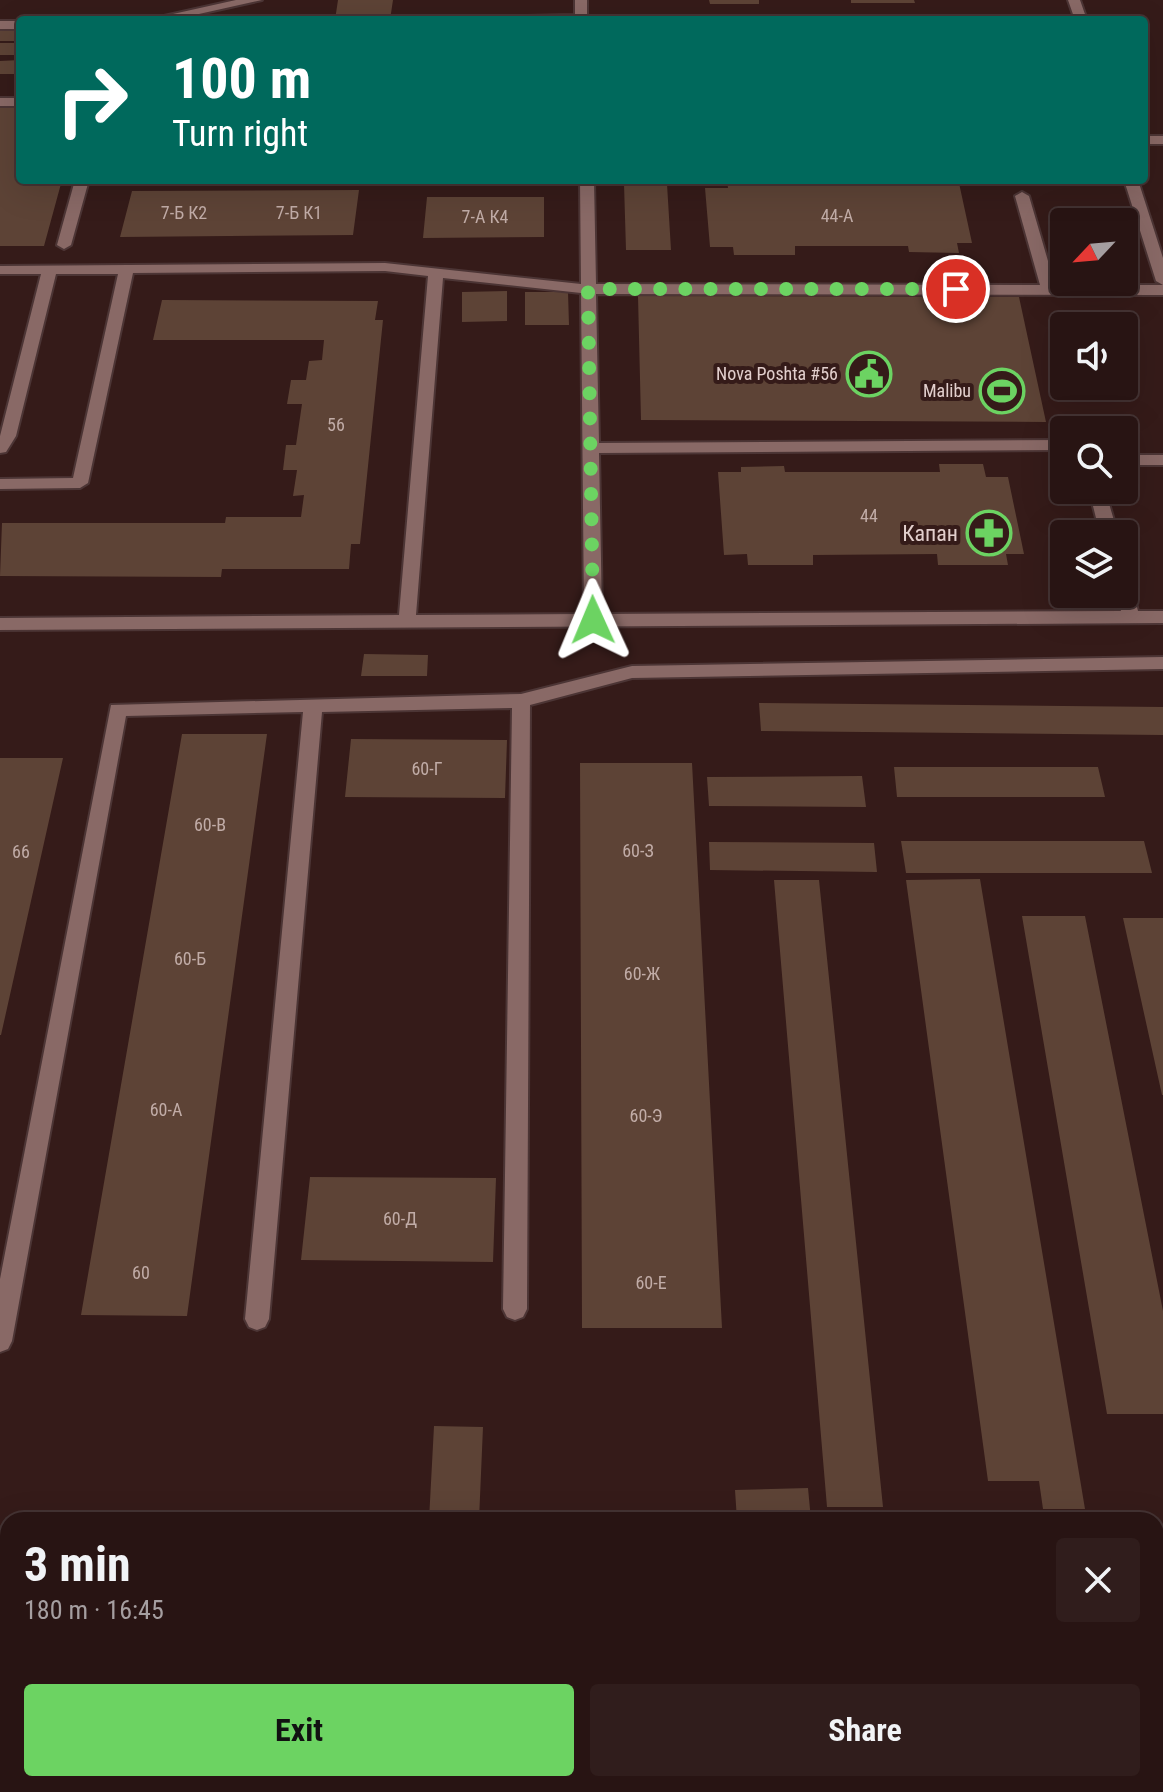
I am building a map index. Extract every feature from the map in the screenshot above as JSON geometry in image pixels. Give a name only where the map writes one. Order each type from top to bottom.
[{"type":"street","points":[[179,16],[256,0]]},
{"type":"street","points":[[64,245],[81,184]]},
{"type":"street","points":[[587,184],[593,620]]},
{"type":"street","points":[[1132,184],[1163,281]]},
{"type":"street","points":[[1022,196],[1048,288]]},
{"type":"street","points":[[0,270],[385,267],[588,289],[1163,290]]},
{"type":"street","points":[[0,484],[80,483],[126,269]]},
{"type":"street","points":[[0,448],[8,436],[50,270]]},
{"type":"street","points":[[407,621],[436,272]]},
{"type":"street","points":[[590,448],[1050,445]]},
{"type":"street","points":[[1138,460],[1163,460]]},
{"type":"street","points":[[1128,608],[1131,617]]},
{"type":"street","points":[[0,624],[1163,617]]},
{"type":"street","points":[[0,1341],[118,710],[521,701],[632,672],[1163,663]]},
{"type":"street","points":[[515,1309],[521,701]]},
{"type":"street","points":[[257,1319],[271,1137],[313,706]]},
{"type":"building","points":[[338,0],[393,0],[391,16],[336,16]]},
{"type":"building","points":[[709,0],[759,0],[759,4],[710,4]]},
{"type":"building","points":[[851,0],[914,0],[915,3],[851,3]]},
{"type":"building","points":[[0,30],[16,30],[16,41],[0,41]]},
{"type":"building","points":[[0,43],[16,43],[16,55],[0,55]]},
{"type":"building","points":[[16,60],[16,74],[0,74],[0,61]]},
{"type":"building","points":[[0,106],[16,106],[16,184],[61,184],[44,246],[0,246]]},
{"type":"building","points":[[624,184],[667,184],[671,250],[626,250]]},
{"type":"building","points":[[728,184],[959,184],[972,243],[957,243],[959,253],[909,252],[908,246],[795,246],[795,255],[734,255],[733,247],[710,247],[705,188],[728,188]]},
{"type":"building","points":[[359,190],[353,235],[120,237],[132,191]]},
{"type":"building","points":[[427,197],[544,197],[544,237],[423,238]]},
{"type":"building","points":[[507,291],[507,321],[462,322],[462,292]]},
{"type":"building","points":[[525,292],[568,292],[569,325],[525,325]]},
{"type":"building","points":[[638,296],[1019,297],[1046,422],[641,420]]},
{"type":"building","points":[[162,300],[378,301],[375,320],[383,320],[360,544],[351,544],[349,569],[222,569],[221,577],[0,576],[2,523],[225,523],[226,517],[301,517],[304,495],[293,496],[297,470],[283,470],[286,445],[296,445],[302,404],[287,404],[291,380],[306,380],[309,361],[322,360],[324,340],[153,340]]},
{"type":"building","points":[[939,464],[983,464],[986,477],[1008,477],[1024,554],[1006,554],[1008,565],[938,565],[937,554],[813,555],[813,565],[748,565],[747,554],[724,555],[718,472],[741,472],[741,467],[784,466],[785,472],[940,472]]},
{"type":"building","points":[[364,654],[428,655],[427,676],[361,676]]},
{"type":"building","points":[[759,703],[1163,707],[1163,735],[761,731]]},
{"type":"building","points":[[182,734],[267,734],[187,1316],[81,1315]]},
{"type":"building","points":[[351,739],[507,740],[505,798],[345,797]]},
{"type":"building","points":[[0,758],[63,758],[1,1035],[0,1035]]},
{"type":"building","points":[[580,763],[692,763],[722,1328],[582,1328]]},
{"type":"building","points":[[894,767],[1098,767],[1105,797],[897,797]]},
{"type":"building","points":[[862,776],[866,807],[709,806],[707,777]]},
{"type":"building","points":[[901,841],[1144,841],[1152,873],[906,873]]},
{"type":"building","points":[[709,842],[874,843],[877,872],[710,870]]},
{"type":"building","points":[[980,879],[1085,1509],[1043,1509],[1039,1481],[988,1481],[906,880]]},
{"type":"building","points":[[774,880],[819,880],[883,1507],[827,1507]]},
{"type":"building","points":[[1022,916],[1085,916],[1163,1311],[1163,1414],[1107,1414]]},
{"type":"building","points":[[1123,918],[1163,918],[1163,1095],[1162,1095]]},
{"type":"building","points":[[310,1177],[496,1178],[493,1262],[301,1260]]},
{"type":"building","points":[[434,1426],[483,1427],[479,1512],[429,1512]]},
{"type":"building","points":[[808,1488],[810,1512],[736,1512],[735,1490]]},
{"type":"place","name":"Nova Poshta #56","points":[[869,374]]},
{"type":"place","name":"Malibu","points":[[1002,391]]},
{"type":"place","name":"Капан","points":[[989,533]]},
{"type":"route","points":[[593,620],[588,289],[956,289]]}]
